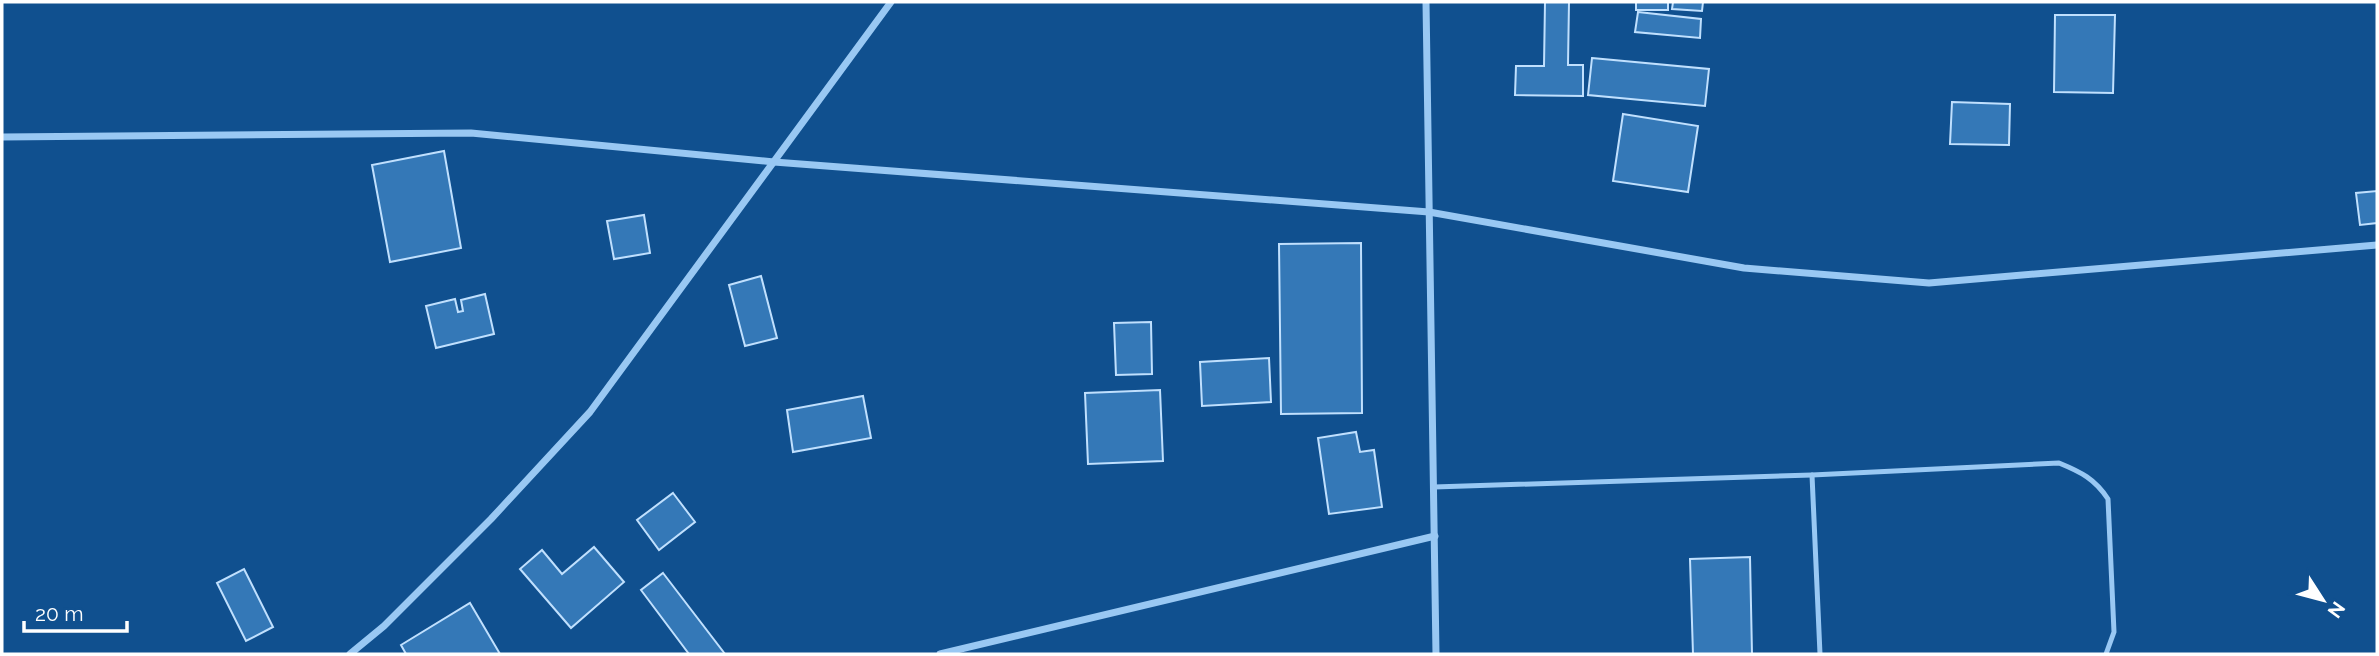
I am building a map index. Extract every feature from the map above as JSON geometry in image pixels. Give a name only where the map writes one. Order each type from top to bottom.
[{"type":"street","points":[[350,654],[384,626],[491,519],[590,412],[891,2]]},
{"type":"street","points":[[1426,2],[1437,654]]},
{"type":"street","points":[[2,137],[471,133],[774,162],[1429,212],[1744,268],[1929,283],[2377,245]]},
{"type":"street","points":[[940,654],[1435,536]]},
{"type":"lane","points":[[1434,487],[1812,475],[2059,463],[2085,474],[2099,485],[2108,499],[2114,632],[2106,654]]},
{"type":"lane","points":[[1812,475],[1821,654]]},
{"type":"building","points":[[1545,2],[1569,2],[1568,65],[1583,65],[1583,96],[1515,95],[1516,66],[1544,66]]},
{"type":"building","points":[[1636,2],[1668,2],[1668,10],[1636,10]]},
{"type":"building","points":[[1673,2],[1703,2],[1702,11],[1672,9]]},
{"type":"building","points":[[1638,12],[1701,19],[1700,38],[1635,32]]},
{"type":"building","points":[[2055,15],[2115,15],[2113,93],[2054,92]]},
{"type":"building","points":[[1592,58],[1709,69],[1705,106],[1588,95]]},
{"type":"building","points":[[1952,102],[2010,104],[2009,145],[1950,144]]},
{"type":"building","points":[[1623,114],[1698,126],[1688,192],[1613,181]]},
{"type":"building","points":[[444,151],[461,248],[390,262],[372,165]]},
{"type":"building","points":[[2377,191],[2377,223],[2360,225],[2356,193]]},
{"type":"building","points":[[644,215],[650,253],[614,259],[607,221]]},
{"type":"building","points":[[1361,243],[1362,413],[1281,414],[1279,244]]},
{"type":"building","points":[[761,276],[777,338],[745,346],[729,285]]},
{"type":"building","points":[[485,294],[494,334],[436,348],[426,306],[455,299],[458,312],[463,311],[461,300]]},
{"type":"building","points":[[1151,322],[1152,374],[1116,375],[1114,323]]},
{"type":"building","points":[[1269,358],[1271,402],[1202,406],[1200,362]]},
{"type":"building","points":[[1160,390],[1163,461],[1088,464],[1085,393]]},
{"type":"building","points":[[863,396],[871,438],[793,452],[787,410]]},
{"type":"building","points":[[1356,432],[1360,452],[1374,450],[1382,507],[1329,514],[1318,438]]},
{"type":"building","points":[[673,493],[695,522],[659,550],[637,520]]},
{"type":"building","points":[[594,547],[624,582],[571,628],[520,569],[542,550],[562,574]]},
{"type":"building","points":[[1750,557],[1752,654],[1693,654],[1690,559]]},
{"type":"building","points":[[244,569],[273,627],[246,641],[217,583]]},
{"type":"building","points":[[663,573],[725,654],[689,654],[641,590]]},
{"type":"building","points":[[470,603],[500,654],[406,654],[401,645]]}]
